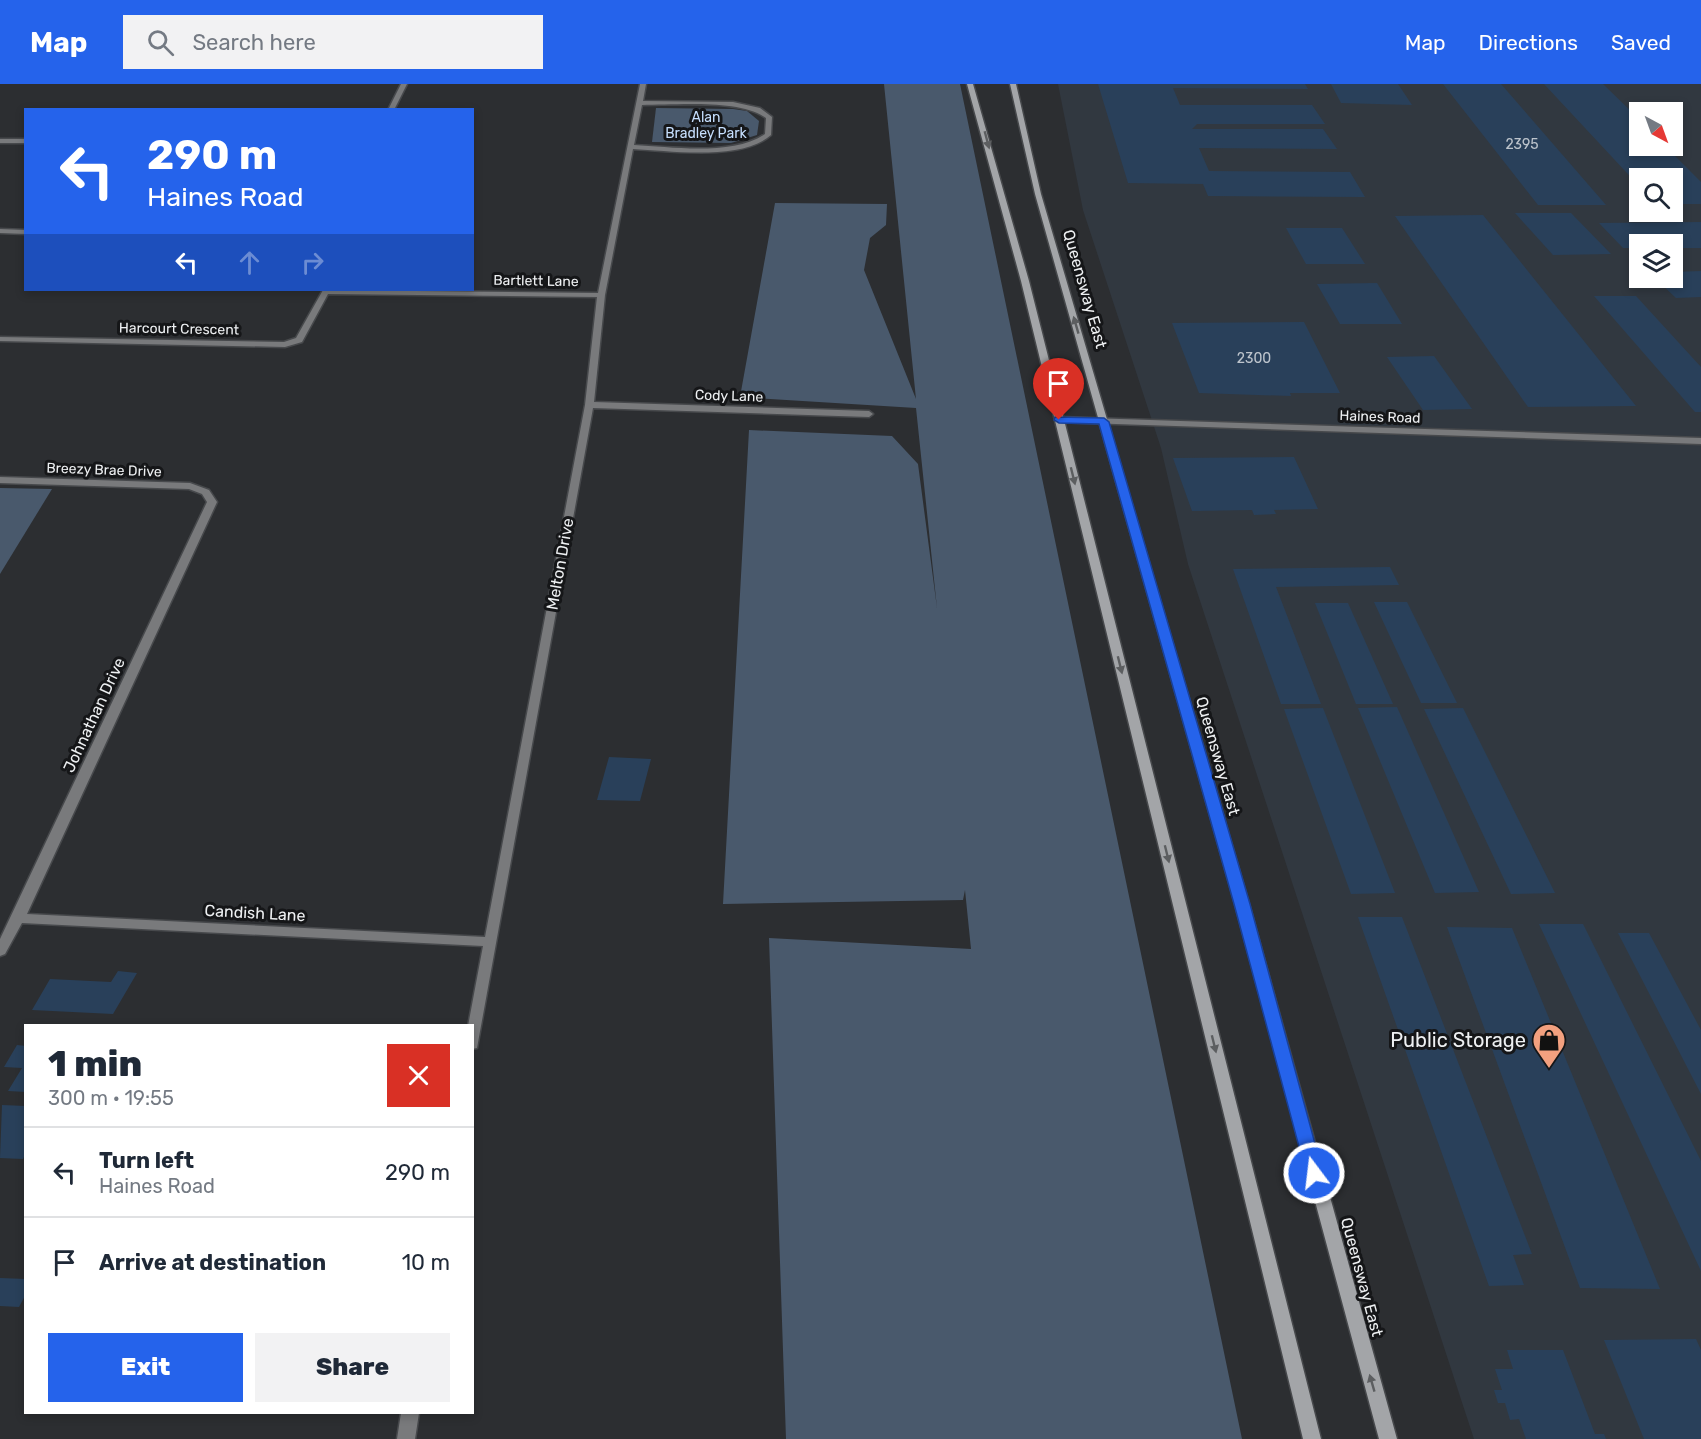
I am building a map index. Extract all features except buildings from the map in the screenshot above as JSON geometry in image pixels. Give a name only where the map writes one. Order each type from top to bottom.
[{"type":"main road","points":[[970,84],[1026,281],[1311,1439]]},
{"type":"main road","name":"Queensway East","points":[[1012,84],[1038,194],[1242,904],[1388,1439]]},
{"type":"street","points":[[392,108],[404,84]]},
{"type":"street","name":"Melton Drive","points":[[474,1033],[589,405],[601,295],[643,84]]},
{"type":"street","points":[[632,147],[726,148],[758,143],[768,135],[769,117],[746,106],[639,103]]},
{"type":"street","points":[[0,141],[24,141]]},
{"type":"street","points":[[0,231],[24,232]]},
{"type":"street","name":"Bartlett Lane","points":[[327,291],[601,295]]},
{"type":"street","name":"Harcourt Crescent","points":[[0,339],[285,345],[299,340],[327,291]]},
{"type":"street","name":"Cody Lane","points":[[589,405],[869,414]]},
{"type":"street","name":"Haines Road","points":[[1059,420],[1701,441]]},
{"type":"street","name":"Breezy Brae Drive","points":[[0,480],[190,486],[206,492]]},
{"type":"street","name":"Johnathan Drive","points":[[0,951],[18,918],[212,502],[206,492]]},
{"type":"street","name":"Candish Lane","points":[[18,918],[490,942]]},
{"type":"street","points":[[406,1439],[410,1414]]},
{"type":"shaded area","points":[[1058,84],[1701,84],[1701,1439],[1474,1439],[1188,564],[1161,448],[1083,210]]},
{"type":"green space","points":[[884,84],[960,84],[1242,1439],[786,1439],[769,938],[971,949],[965,890],[963,900],[723,904],[749,430],[892,436],[918,464],[937,608],[916,408],[740,397],[775,203],[887,204],[886,225],[870,238],[864,270],[916,399]]},
{"type":"green space","name":"Alan Bradley Park","points":[[656,108],[747,111],[759,121],[757,135],[731,143],[652,142]]},
{"type":"green space","points":[[0,488],[52,489],[0,574]]},
{"type":"place","name":"Public Storage","points":[[1549,1069]]},
{"type":"route","points":[[1059,420],[1104,422],[1242,904],[1314,1173]]}]
